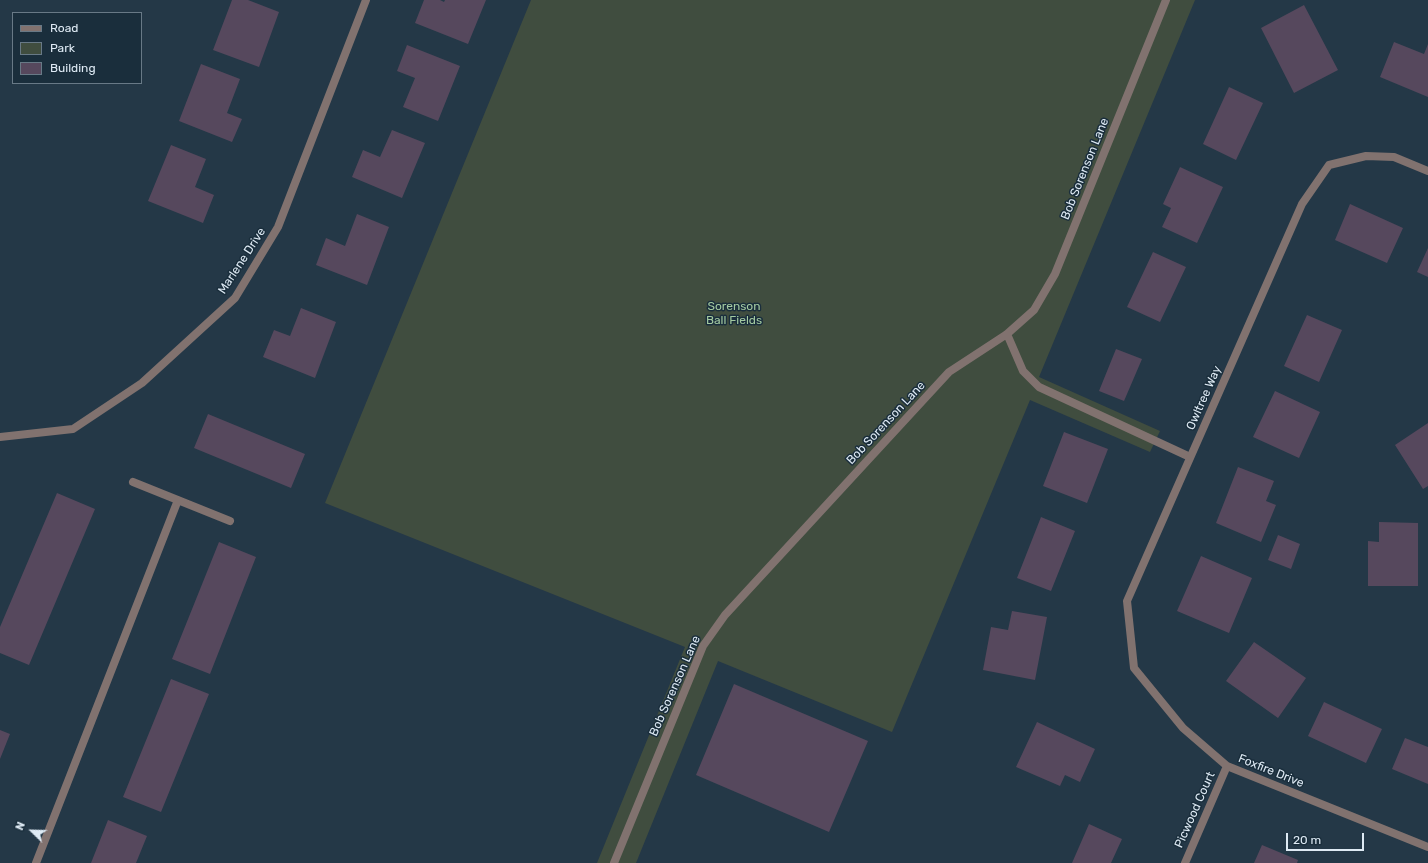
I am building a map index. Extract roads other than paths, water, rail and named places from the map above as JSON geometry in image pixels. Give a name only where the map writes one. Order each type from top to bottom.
[{"type":"street","name":"Marlene Drive","points":[[0,436],[73,429],[142,383],[235,298],[278,227],[366,0]]},
{"type":"street","name":"Bob Sorenson Lane","points":[[614,863],[703,646],[725,615],[949,372],[1007,334],[1034,310],[1055,274],[1166,0]]},
{"type":"street","name":"Owltree Way","points":[[1127,601],[1302,204],[1329,165],[1366,156],[1394,157],[1428,171]]},
{"type":"street","points":[[1007,334],[1023,371],[1039,387],[1190,457]]},
{"type":"street","points":[[132,482],[230,521]]},
{"type":"street","points":[[36,863],[178,500]]},
{"type":"street","name":"Foxfire Drive","points":[[1127,601],[1134,668],[1183,728],[1227,766],[1428,847]]},
{"type":"street","name":"Picwood Court","points":[[1185,863],[1227,766]]},
{"type":"park label","name":"Sorenson Ball Fields","points":[[734,314]]}]
